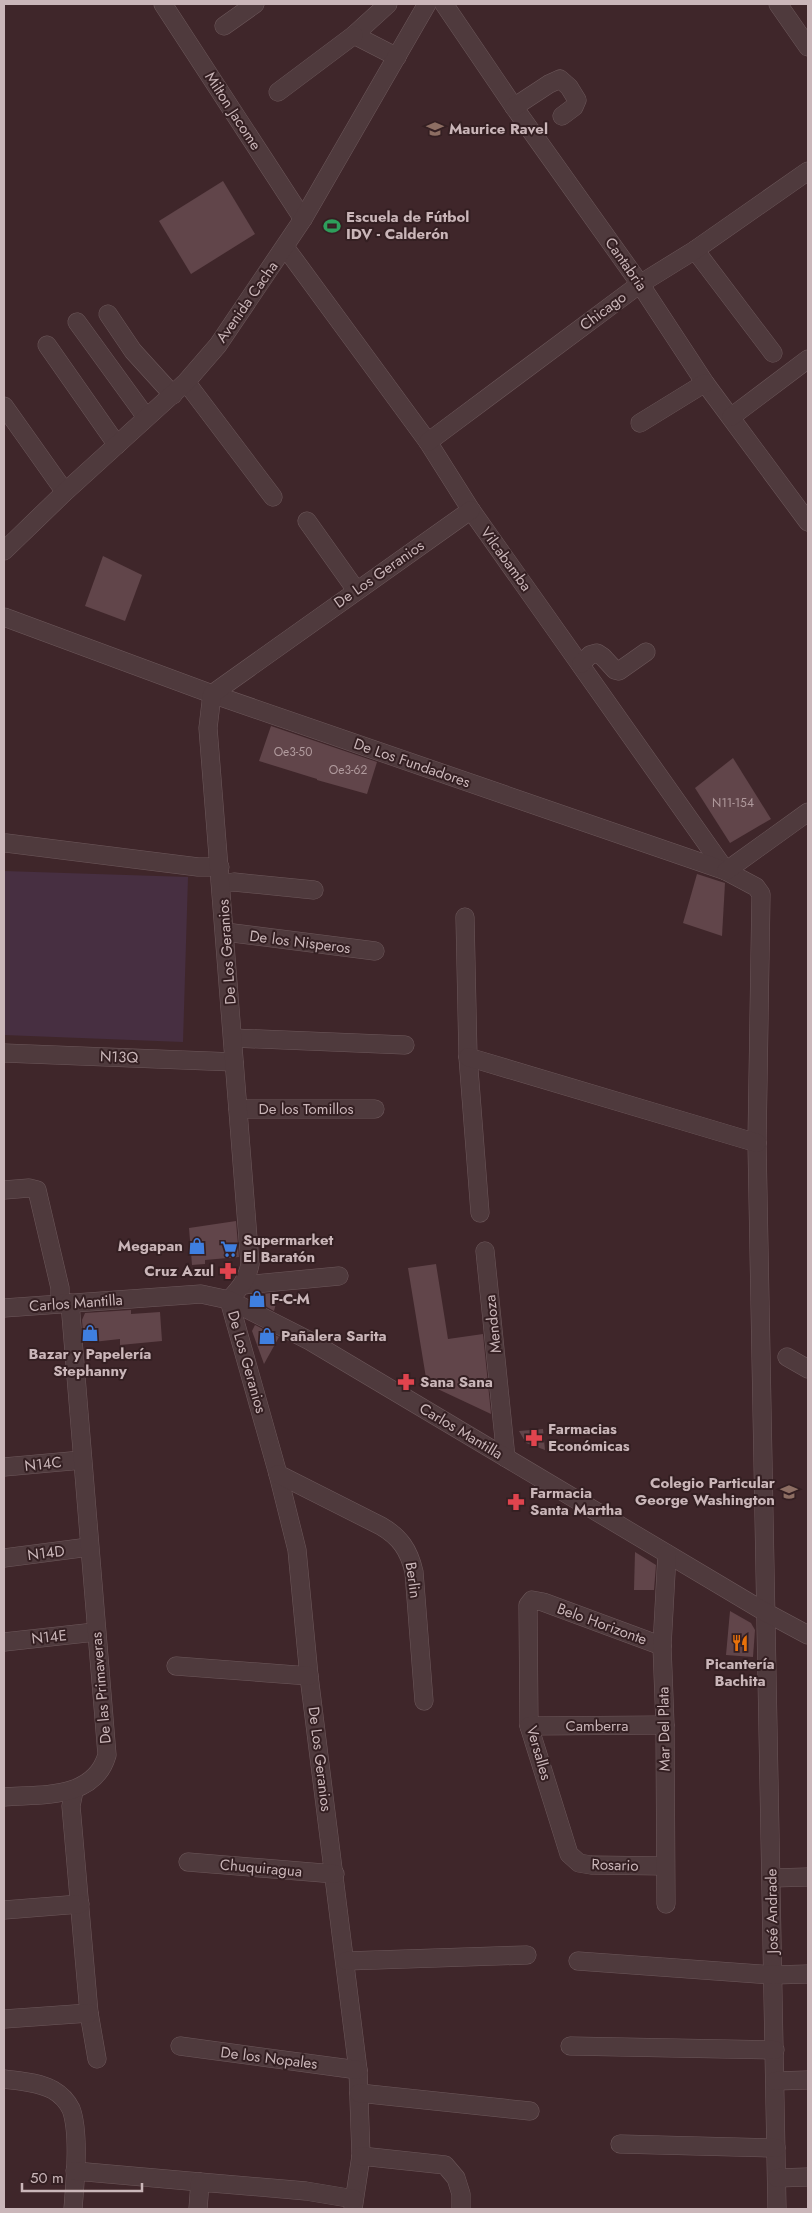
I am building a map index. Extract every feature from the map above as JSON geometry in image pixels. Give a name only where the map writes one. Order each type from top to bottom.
[{"type":"street","name":"Milton Jacome","points":[[164,4],[303,219]]},
{"type":"street","points":[[224,26],[255,4]]},
{"type":"street","points":[[278,92],[354,35],[388,4]]},
{"type":"street","name":"Avenida Cacha","points":[[4,551],[64,492],[186,382],[218,345],[303,219],[427,4]]},
{"type":"street","name":"Cantabria","points":[[444,4],[514,107],[640,284],[705,383],[806,516]]},
{"type":"street","points":[[778,4],[808,47]]},
{"type":"street","points":[[354,35],[397,57]]},
{"type":"street","points":[[514,107],[549,84],[560,80],[570,87],[577,100],[574,107],[562,116]]},
{"type":"street","name":"Chicago","points":[[428,442],[640,284],[695,250],[808,171]]},
{"type":"street","name":"Vilcabamba","points":[[285,247],[428,442],[471,510],[726,871]]},
{"type":"street","points":[[695,250],[773,352]]},
{"type":"street","points":[[108,314],[132,351],[173,394]]},
{"type":"street","points":[[77,322],[146,417]]},
{"type":"street","points":[[46,345],[117,445]]},
{"type":"street","points":[[731,418],[808,358]]},
{"type":"street","points":[[186,382],[272,498]]},
{"type":"street","points":[[640,423],[705,383]]},
{"type":"street","points":[[4,406],[64,492]]},
{"type":"street","name":"De Los Geranios","points":[[354,2204],[361,2156],[358,2070],[310,1676],[297,1550],[278,1474],[229,1300],[243,1285],[248,1275],[250,1264],[208,728],[212,694],[471,510]]},
{"type":"street","points":[[307,521],[356,590]]},
{"type":"street","name":"De Los Fundadores","points":[[4,617],[212,694],[726,871]]},
{"type":"street","points":[[581,664],[590,655],[597,653],[604,657],[615,670],[619,671],[646,652]]},
{"type":"street","points":[[726,871],[808,812]]},
{"type":"street","points":[[6,843],[198,867],[234,882],[314,890]]},
{"type":"street","name":"José Andrade","points":[[726,871],[756,888],[761,894],[757,1143],[778,2209]]},
{"type":"street","points":[[465,917],[468,1058],[480,1213]]},
{"type":"street","name":"De los Nisperos","points":[[225,932],[375,951]]},
{"type":"street","points":[[233,1038],[405,1046]]},
{"type":"street","name":"N13Q","points":[[4,1053],[234,1062]]},
{"type":"street","points":[[468,1058],[757,1143]]},
{"type":"street","name":"De los Tomillos","points":[[238,1110],[375,1109]]},
{"type":"street","name":"De las Primaveras","points":[[4,1190],[29,1188],[37,1190],[65,1303],[82,1460],[106,1756],[99,1773],[74,1791]]},
{"type":"street","name":"Mendoza","points":[[485,1251],[506,1458]]},
{"type":"street","points":[[243,1285],[338,1276]]},
{"type":"street","name":"Carlos Mantilla","points":[[4,1308],[201,1294],[229,1300],[310,1341],[765,1612],[808,1635]]},
{"type":"street","points":[[787,1357],[808,1369]]},
{"type":"street","name":"N14C","points":[[4,1467],[82,1460]]},
{"type":"street","name":"Berlin","points":[[278,1474],[381,1526],[394,1534],[404,1544],[411,1557],[414,1572],[424,1701]]},
{"type":"street","name":"N14D","points":[[4,1558],[88,1547]]},
{"type":"street","name":"Mar Del Plata","points":[[666,1904],[662,1646],[667,1554]]},
{"type":"street","name":"Versalles","points":[[543,1602],[532,1600],[528,1605],[529,1726],[569,1854]]},
{"type":"street","name":"Belo Horizonte","points":[[543,1602],[662,1646]]},
{"type":"street","name":"N14E","points":[[4,1642],[95,1632]]},
{"type":"street","points":[[176,1666],[310,1676]]},
{"type":"street","name":"Camberra","points":[[529,1726],[664,1725]]},
{"type":"street","points":[[4,1797],[74,1791],[71,1806],[89,2013],[97,2058]]},
{"type":"street","name":"Rosario","points":[[569,1854],[579,1863],[591,1865],[665,1866]]},
{"type":"street","name":"Chuquiragua","points":[[188,1862],[334,1874]]},
{"type":"street","points":[[772,1878],[808,1877]]},
{"type":"street","points":[[4,1910],[80,1904]]},
{"type":"street","points":[[346,1962],[527,1955]]},
{"type":"street","points":[[578,1961],[773,1974],[808,1974]]},
{"type":"street","points":[[4,2020],[89,2013]]},
{"type":"street","name":"De los Nopales","points":[[180,2046],[358,2070]]},
{"type":"street","points":[[570,2046],[775,2050]]},
{"type":"street","points":[[4,2078],[52,2089],[68,2103],[73,2120],[75,2171],[73,2209]]},
{"type":"street","points":[[775,2081],[808,2080]]},
{"type":"street","points":[[359,2093],[530,2111]]},
{"type":"street","points":[[620,2144],[776,2148]]},
{"type":"street","points":[[361,2156],[445,2165],[456,2178],[461,2194],[461,2209]]},
{"type":"street","points":[[75,2171],[306,2191],[354,2204]]},
{"type":"street","points":[[777,2178],[808,2177]]},
{"type":"street","points":[[198,2209],[200,2182]]},
{"type":"shaded area","points":[[4,871],[188,877],[183,1042],[4,1035]]},
{"type":"building","points":[[223,181],[255,234],[191,274],[159,221]]},
{"type":"building","points":[[103,556],[142,575],[125,621],[85,606]]},
{"type":"building","points":[[271,726],[377,762],[367,794],[259,761]]},
{"type":"building","points":[[733,758],[771,819],[730,843],[695,788]]},
{"type":"building","points":[[697,874],[725,883],[722,936],[683,923]]},
{"type":"building","points":[[236,1221],[239,1257],[205,1260],[205,1264],[192,1265],[189,1228]]},
{"type":"building","points":[[436,1264],[448,1339],[483,1334],[491,1414],[427,1384],[408,1268]]},
{"type":"building","points":[[279,1292],[274,1311],[253,1299],[255,1295]]},
{"type":"building","points":[[131,1310],[131,1314],[160,1312],[162,1341],[120,1345],[120,1339],[84,1343],[82,1320],[85,1313]]},
{"type":"building","points":[[255,1325],[279,1337],[264,1364],[252,1331]]},
{"type":"building","points":[[543,1429],[545,1450],[526,1443],[519,1431]]},
{"type":"building","points":[[635,1552],[656,1565],[654,1590],[634,1590]]},
{"type":"building","name":"Picantería Bachita","points":[[730,1611],[751,1623],[755,1630],[753,1657],[726,1655]]},
{"type":"place","name":"Maurice Ravel","points":[[435,129]]},
{"type":"place","name":"Escuela de Fútbol IDV - Calderón","points":[[332,226]]},
{"type":"place","name":"Megapan","points":[[197,1246]]},
{"type":"place","name":"Supermarket El Baratón","points":[[229,1249]]},
{"type":"place","name":"Cruz Azul","points":[[228,1271]]},
{"type":"place","name":"F-C-M","points":[[257,1299]]},
{"type":"place","name":"Bazar y Papelería Stephanny","points":[[90,1333]]},
{"type":"place","name":"Pañalera Sarita","points":[[267,1336]]},
{"type":"place","name":"Sana Sana","points":[[406,1382]]},
{"type":"place","name":"Farmacias Económicas","points":[[534,1438]]},
{"type":"place","name":"Colegio Particular George Washington","points":[[789,1492]]},
{"type":"place","name":"Farmacia Santa Martha","points":[[516,1502]]},
{"type":"place","name":"Picantería Bachita","points":[[740,1643]]}]
